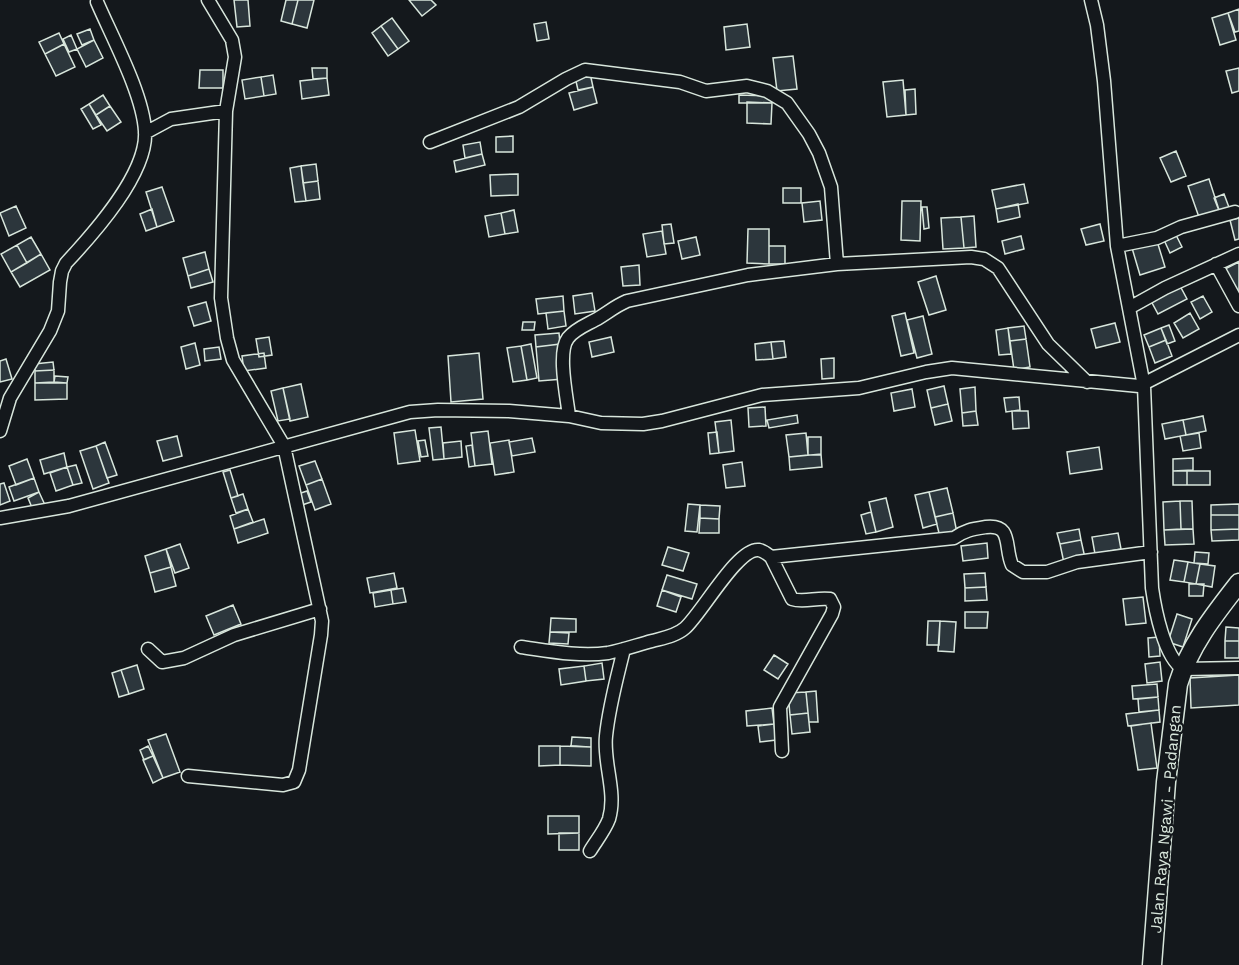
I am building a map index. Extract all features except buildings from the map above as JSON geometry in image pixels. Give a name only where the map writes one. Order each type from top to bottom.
[{"type":"highway","name":"Jalan Raya Ngawi - Padangan","points":[[1152,965],[1166,782],[1175,699],[1183,669],[1205,626],[1239,583]]},
{"type":"street","points":[[188,776],[283,785],[294,782],[299,770],[321,635],[320,609],[284,446],[233,360],[227,338],[221,298],[226,111],[235,57],[234,47],[208,0]]},
{"type":"street","points":[[1091,0],[1097,25],[1104,81],[1117,246],[1144,386],[1155,607],[1171,655],[1183,669],[1239,668]]},
{"type":"street","points":[[0,431],[10,398],[50,331],[58,311],[62,271],[66,263],[112,209],[139,163],[145,133],[143,114],[97,2]]},
{"type":"street","points":[[430,142],[519,106],[585,70],[680,82],[706,91],[747,86],[767,91],[787,103],[809,134],[819,153],[831,187],[837,264]]},
{"type":"street","points":[[145,133],[171,119],[226,111]]},
{"type":"street","points":[[1117,246],[1157,238],[1181,227],[1235,212]]},
{"type":"street","points":[[1129,308],[1165,288],[1239,254]]},
{"type":"street","points":[[569,416],[563,358],[566,340],[610,309],[627,301],[748,275],[837,264],[971,257],[992,262],[1004,275],[1047,344],[1087,382]]},
{"type":"street","points":[[1216,264],[1239,306]]},
{"type":"street","points":[[0,518],[69,506],[424,410],[509,411],[569,416],[602,423],[643,424],[762,396],[858,388],[945,369],[968,369],[1144,386],[1239,335]]},
{"type":"street","points":[[521,647],[586,654],[606,653],[675,635],[685,628],[738,562],[745,555],[758,550],[771,557],[954,538],[965,530],[996,526],[1005,535],[1012,565],[1023,573],[1047,572],[1077,562],[1151,552]]},
{"type":"street","points":[[771,557],[792,599],[801,601],[826,598],[830,599],[834,607],[780,707],[782,751]]},
{"type":"street","points":[[148,649],[162,662],[175,661],[234,635],[320,609]]},
{"type":"street","points":[[590,851],[604,829],[611,809],[612,796],[605,738],[624,649]]}]
